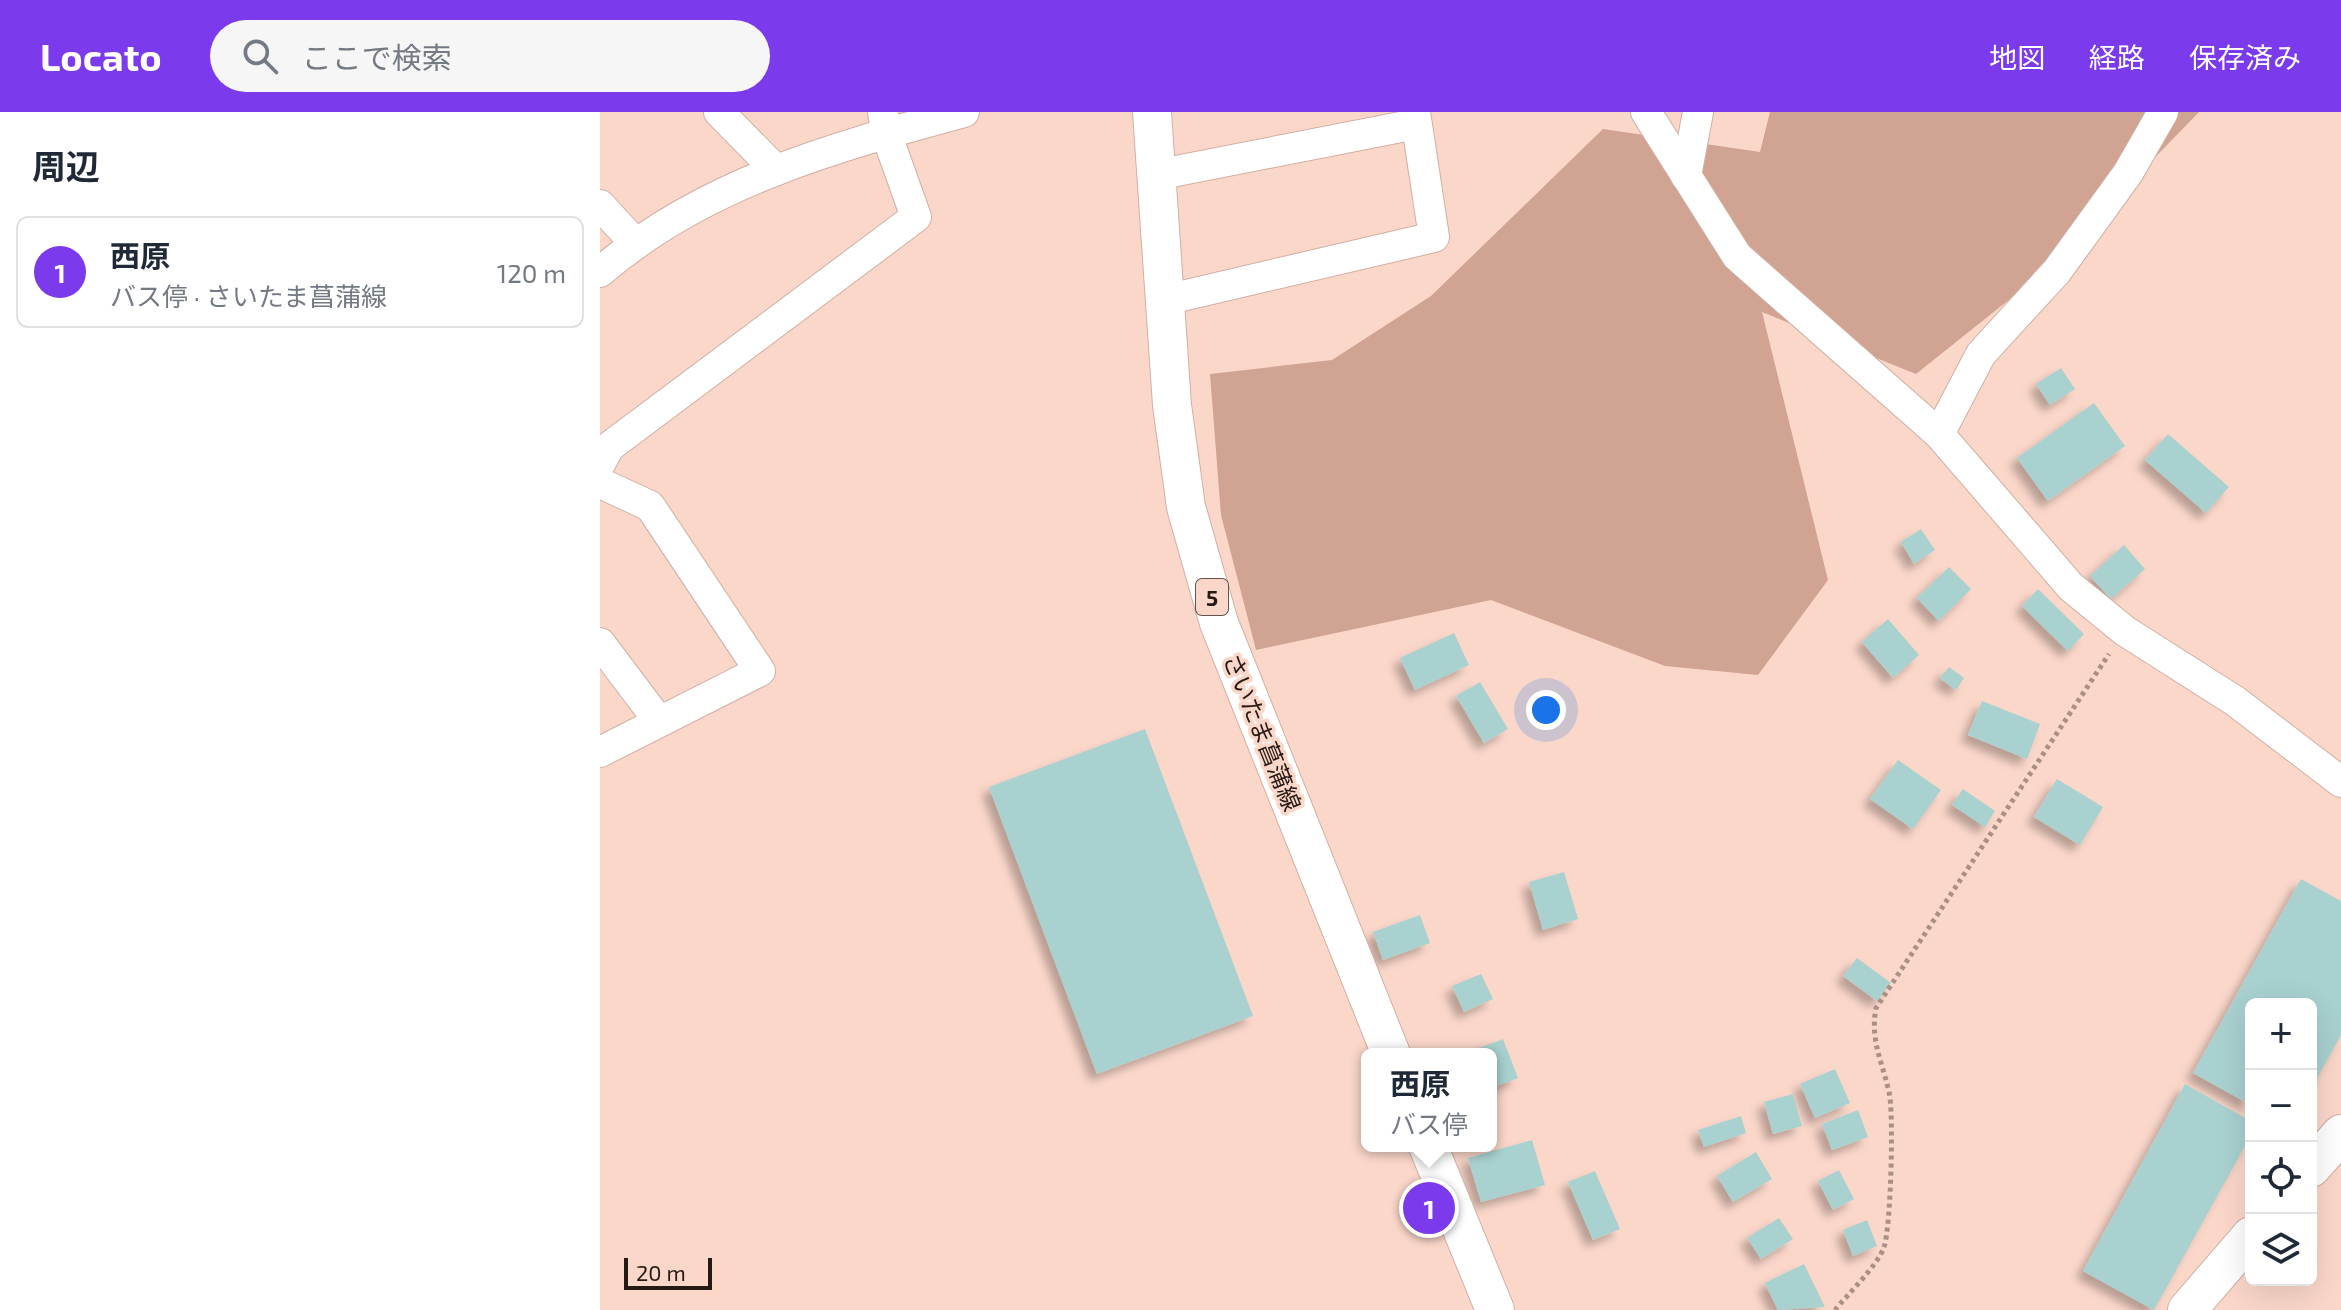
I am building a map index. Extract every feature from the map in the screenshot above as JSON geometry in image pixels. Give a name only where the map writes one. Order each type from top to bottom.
[{"type":"main road","name":"さいたま菖蒲線","points":[[1152,112],[1172,405],[1186,507],[1219,623],[1389,1048]]},
{"type":"main road","points":[[2317,1161],[2341,1134]]},
{"type":"main road","points":[[1430,1152],[1495,1310]]},
{"type":"main road","points":[[2187,1310],[2245,1243]]},
{"type":"street","points":[[719,112],[776,170]]},
{"type":"street","points":[[600,272],[634,242],[709,198],[884,122],[964,112]]},
{"type":"street","points":[[1646,112],[1737,256],[1939,434],[2071,587],[2125,631],[2235,701],[2341,782]]},
{"type":"street","points":[[1686,176],[1698,112]]},
{"type":"street","points":[[1939,434],[1981,354],[2057,271],[2128,173],[2163,112]]},
{"type":"street","points":[[1156,175],[1415,118],[1434,237],[1165,300]]},
{"type":"street","points":[[600,464],[609,447],[916,217],[884,122]]},
{"type":"street","points":[[600,205],[634,242]]},
{"type":"street","points":[[600,483],[650,506],[760,671],[600,752]]},
{"type":"street","points":[[600,643],[658,720]]},
{"type":"path","points":[[1835,1310],[1884,1249],[1889,1223],[1890,1095],[1872,1028],[1876,1008],[2125,631]]},
{"type":"shaded area","points":[[1770,112],[2199,112],[2045,271],[1916,374],[1762,312],[1828,580],[1758,675],[1665,666],[1491,600],[1256,650],[1221,515],[1210,374],[1332,360],[1431,296],[1603,129],[1760,152]]},
{"type":"building","points":[[2061,368],[2075,389],[2050,405],[2036,384]]},
{"type":"building","points":[[2094,403],[2125,446],[2048,501],[2017,458]]},
{"type":"building","points":[[2168,434],[2229,487],[2206,513],[2145,460]]},
{"type":"building","points":[[1921,529],[1935,550],[1914,564],[1901,542]]},
{"type":"building","points":[[2124,545],[2145,569],[2111,599],[2090,576]]},
{"type":"building","points":[[1949,567],[1971,589],[1939,621],[1917,598]]},
{"type":"building","points":[[2038,589],[2084,634],[2068,651],[2022,606]]},
{"type":"building","points":[[1888,619],[1919,655],[1893,678],[1862,642]]},
{"type":"building","points":[[1454,633],[1469,665],[1415,690],[1400,658]]},
{"type":"building","points":[[1949,667],[1964,678],[1956,690],[1940,678]]},
{"type":"building","points":[[1480,682],[1508,729],[1484,743],[1456,696]]},
{"type":"building","points":[[1982,701],[2040,724],[2027,759],[1968,735]]},
{"type":"building","points":[[1145,729],[1253,1016],[1097,1074],[989,787]]},
{"type":"building","points":[[1898,760],[1941,790],[1913,829],[1870,799]]},
{"type":"building","points":[[2057,779],[2103,807],[2080,845],[2034,817]]},
{"type":"building","points":[[1963,789],[1995,811],[1985,827],[1952,805]]},
{"type":"building","points":[[1564,872],[1578,919],[1543,930],[1529,882]]},
{"type":"building","points":[[2301,879],[2341,901],[2341,1035],[2317,1078],[2317,998],[2245,998],[2245,1102],[2193,1073]]},
{"type":"building","points":[[1420,915],[1430,943],[1383,960],[1373,932]]},
{"type":"building","points":[[1857,958],[1891,983],[1877,1001],[1843,976]]},
{"type":"building","points":[[1481,974],[1493,999],[1464,1012],[1452,986]]},
{"type":"building","points":[[1503,1039],[1518,1078],[1497,1086],[1497,1048],[1480,1048]]},
{"type":"building","points":[[1835,1069],[1850,1103],[1815,1118],[1800,1084]]},
{"type":"building","points":[[2185,1084],[2245,1118],[2245,1146],[2154,1310],[2083,1271]]},
{"type":"building","points":[[1793,1094],[1802,1126],[1773,1134],[1764,1102]]},
{"type":"building","points":[[1858,1110],[1868,1137],[1832,1150],[1822,1124]]},
{"type":"building","points":[[1741,1116],[1746,1133],[1704,1147],[1698,1130]]},
{"type":"building","points":[[1532,1140],[1545,1185],[1481,1202],[1468,1158]]},
{"type":"building","points":[[1756,1152],[1772,1179],[1733,1202],[1717,1176]]},
{"type":"building","points":[[1839,1170],[1854,1199],[1833,1210],[1818,1181]]},
{"type":"building","points":[[1595,1171],[1620,1229],[1593,1240],[1568,1182]]},
{"type":"building","points":[[1779,1218],[1793,1239],[1761,1259],[1747,1238]]},
{"type":"building","points":[[1867,1220],[1877,1246],[1853,1256],[1843,1230]]},
{"type":"building","points":[[1804,1264],[1825,1307],[1778,1310],[1765,1283]]},
{"type":"place","name":"西原","points":[[1429,1208]]}]
